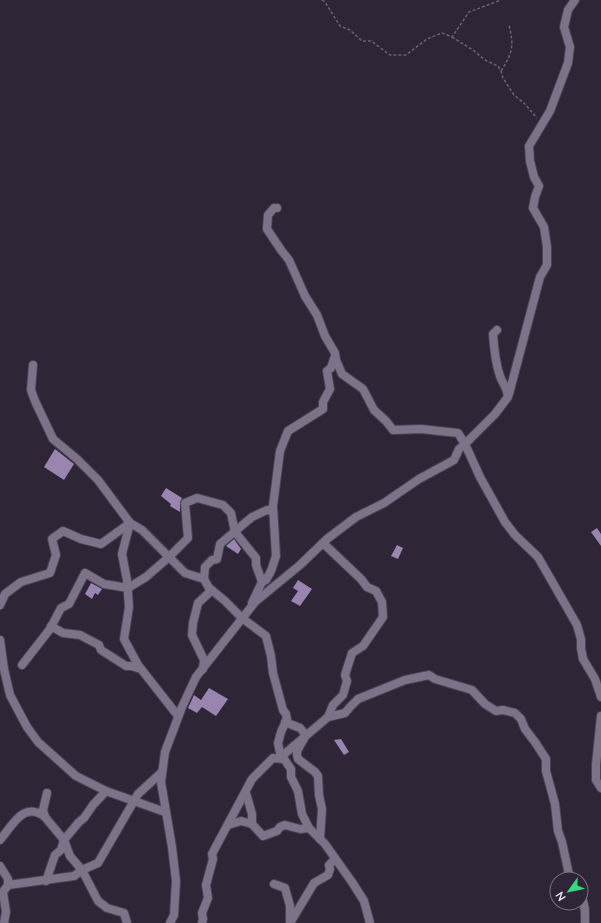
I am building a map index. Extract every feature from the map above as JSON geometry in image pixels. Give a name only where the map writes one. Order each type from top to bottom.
[{"type":"street","points":[[170,923],[174,915],[176,881],[161,782],[162,772],[165,752],[178,716],[196,677],[255,602],[300,565],[323,543],[356,517],[384,503],[419,479],[454,460],[458,449],[495,414],[508,397],[540,278],[548,265],[544,227],[533,208],[539,186],[534,176],[530,161],[529,146],[550,111],[568,63],[570,47],[564,27],[568,10],[575,0]]},
{"type":"street","points":[[277,208],[274,208],[268,215],[267,229],[280,250],[289,260],[305,296],[317,315],[325,336],[336,353],[336,360],[342,374],[363,389],[374,410],[393,430],[421,428],[458,433],[465,444],[480,478],[505,522],[515,535],[538,557],[577,625],[581,639],[583,659],[595,679],[601,697]]},
{"type":"street","points":[[497,330],[493,334],[494,352],[501,377],[507,388],[508,397]]},
{"type":"street","points":[[249,609],[262,582],[266,580],[271,571],[276,556],[273,511],[280,451],[288,432],[323,409],[323,402],[330,389],[327,370],[331,368],[336,353]]},
{"type":"street","points":[[33,365],[31,390],[53,439],[77,459],[98,480],[130,523],[142,530],[185,574],[204,580],[212,590],[242,618],[266,636],[273,673],[283,710],[287,719],[278,743],[283,757],[291,770],[291,777],[298,791],[302,814],[309,828],[335,859],[364,901],[370,923]]},
{"type":"street","points":[[22,665],[51,626],[61,608],[69,604],[85,573],[104,584],[128,588],[146,577],[169,557],[188,538],[185,503],[197,498],[223,505],[231,513],[234,532],[256,558],[256,565],[262,582]]},
{"type":"street","points":[[204,580],[205,567],[212,560],[217,559],[220,544],[260,512],[267,510],[273,511]]},
{"type":"street","points":[[130,523],[122,554],[128,588],[129,607],[124,639],[141,669],[178,716]]},
{"type":"street","points":[[0,605],[5,594],[21,582],[50,573],[56,555],[52,539],[63,531],[82,539],[101,544],[130,523]]},
{"type":"street","points":[[323,543],[361,579],[367,587],[376,592],[382,602],[383,618],[363,646],[352,653],[345,675],[347,681],[344,695],[333,705],[328,717]]},
{"type":"street","points":[[202,670],[204,660],[192,636],[193,623],[198,603],[212,590]]},
{"type":"street","points":[[51,626],[63,632],[80,635],[99,645],[101,650],[126,666],[141,669]]},
{"type":"street","points":[[0,640],[4,669],[10,695],[27,727],[38,742],[76,776],[106,791],[165,812]]},
{"type":"street","points":[[202,923],[202,912],[208,898],[206,885],[213,859],[212,854],[246,793],[252,779],[273,758],[283,757],[328,717],[345,713],[358,699],[405,680],[429,675],[435,679],[472,690],[485,704],[496,711],[503,710],[515,713],[521,719],[525,729],[546,759],[546,771],[555,804],[558,831],[568,871]]},
{"type":"street","points":[[601,716],[596,780],[601,788]]},
{"type":"street","points":[[285,722],[300,728],[306,735]]},
{"type":"street","points":[[306,735],[297,755],[298,759],[318,776],[319,795],[322,809],[320,840]]},
{"type":"street","points":[[8,885],[74,876],[82,870],[98,863],[138,794],[162,772]]},
{"type":"street","points":[[46,881],[55,855],[61,850],[64,840],[106,791]]},
{"type":"street","points":[[45,817],[43,810],[47,793]]},
{"type":"street","points":[[246,793],[252,814],[252,824]]},
{"type":"street","points":[[0,840],[21,815],[34,811],[39,813],[45,817],[64,840],[70,856],[82,870],[98,901],[107,908],[124,913],[127,923]]},
{"type":"street","points":[[228,825],[241,821],[252,824],[263,836],[277,831],[280,827],[285,825],[300,829],[309,828]]},
{"type":"street","points":[[290,921],[299,909],[314,883],[328,875],[330,869],[329,865],[335,859]]},
{"type":"street","points":[[0,866],[8,879],[8,885],[3,892],[6,912],[4,923]]},
{"type":"street","points":[[274,884],[285,888],[290,906],[290,921]]},
{"type":"street","points":[[585,911],[585,923]]},
{"type":"path","points":[[322,0],[325,2],[340,26],[350,30],[362,41],[371,41],[390,55],[406,55],[428,39],[442,33],[452,37],[473,50],[485,60],[498,66],[503,78],[514,95],[525,104],[542,124]]},
{"type":"path","points":[[452,37],[469,12],[501,0]]},
{"type":"path","points":[[501,71],[513,50],[509,25]]},
{"type":"building","points":[[55,449],[74,464],[64,480],[44,467]]},
{"type":"building","points":[[166,488],[182,498],[180,503],[180,512],[170,506],[171,504],[161,496]]},
{"type":"building","points":[[597,528],[601,534],[601,546],[591,532]]},
{"type":"building","points":[[234,539],[241,549],[238,554],[226,546]]},
{"type":"building","points":[[397,545],[403,548],[398,559],[391,556]]},
{"type":"building","points":[[298,580],[312,589],[300,606],[291,601],[298,591],[293,588]]},
{"type":"building","points":[[91,583],[102,589],[98,595],[95,593],[92,599],[85,594]]},
{"type":"building","points":[[209,688],[228,699],[216,716],[202,707],[197,713],[188,708],[194,695],[201,700]]},
{"type":"building","points":[[341,739],[349,752],[344,755],[334,740]]}]
